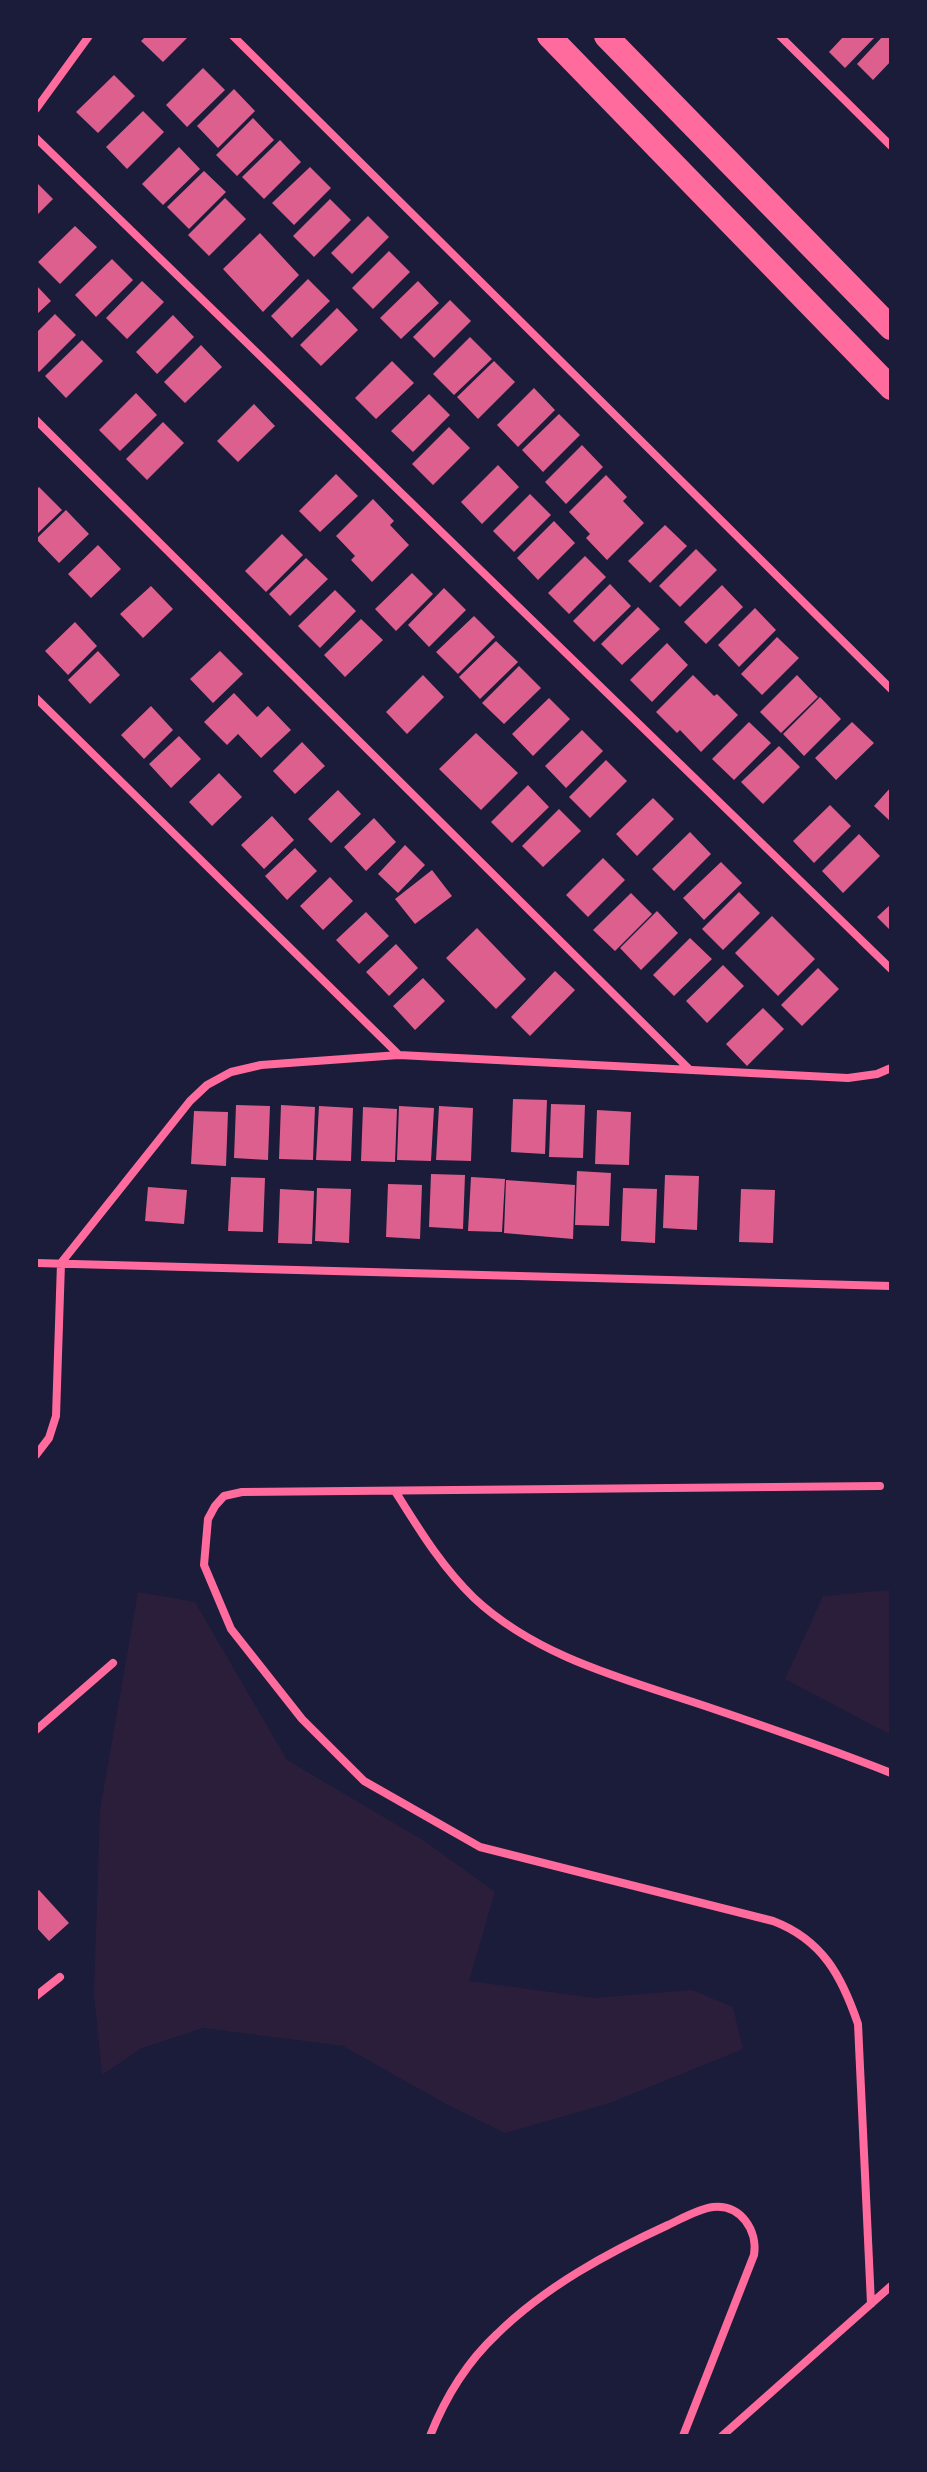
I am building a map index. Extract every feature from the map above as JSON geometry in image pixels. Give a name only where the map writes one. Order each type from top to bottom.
[{"type":"highway","points":[[549,36],[891,388]]},
{"type":"highway","points":[[606,36],[891,328]]},
{"type":"street","points":[[36,109],[89,36]]},
{"type":"street","points":[[233,36],[891,689]]},
{"type":"street","points":[[780,36],[891,146]]},
{"type":"street","points":[[36,138],[891,969]]},
{"type":"street","points":[[36,420],[690,1070]]},
{"type":"street","points":[[36,698],[399,1055]]},
{"type":"street","points":[[36,1455],[49,1438],[56,1416],[61,1263],[190,1101],[207,1085],[231,1072],[261,1065],[399,1055],[848,1078],[877,1074],[891,1068]]},
{"type":"street","points":[[36,1263],[891,1286]]},
{"type":"street","points":[[871,2304],[858,2024],[847,1990],[828,1958],[809,1940],[788,1927],[480,1847],[364,1781],[302,1719],[231,1629],[204,1565],[208,1519],[224,1496],[242,1492],[880,1486]]},
{"type":"street","points":[[395,1491],[434,1553],[475,1599],[522,1634],[588,1667],[803,1739],[891,1773]]},
{"type":"street","points":[[36,1730],[113,1663]]},
{"type":"street","points":[[36,1996],[60,1977]]},
{"type":"street","points":[[430,2436],[458,2381],[475,2358],[530,2304],[614,2251],[711,2207],[721,2207],[746,2220],[755,2237],[754,2255],[683,2436]]},
{"type":"street","points":[[722,2436],[891,2286]]},
{"type":"shaded area","points":[[891,1590],[891,1735],[785,1679],[823,1596]]},
{"type":"shaded area","points":[[138,1592],[195,1602],[287,1760],[426,1842],[495,1892],[469,1981],[595,1998],[692,1990],[733,2007],[743,2049],[610,2103],[505,2133],[343,2046],[203,2028],[142,2048],[102,2075],[94,1993],[100,1810]]},
{"type":"building","points":[[146,36],[189,36],[163,62],[141,41]]},
{"type":"building","points":[[844,36],[876,36],[845,68],[829,52]]},
{"type":"building","points":[[883,36],[891,36],[891,61],[873,80],[857,64]]},
{"type":"building","points":[[203,68],[225,90],[187,127],[166,105]]},
{"type":"building","points":[[114,75],[135,96],[98,133],[76,112]]},
{"type":"building","points":[[234,89],[255,111],[218,148],[197,126]]},
{"type":"building","points":[[143,111],[164,132],[127,169],[106,147]]},
{"type":"building","points":[[253,118],[274,140],[237,176],[216,155]]},
{"type":"building","points":[[280,140],[301,162],[264,199],[242,177]]},
{"type":"building","points":[[179,147],[200,169],[163,205],[142,184]]},
{"type":"building","points":[[310,167],[331,188],[294,225],[272,203]]},
{"type":"building","points":[[204,171],[226,192],[189,229],[167,207]]},
{"type":"building","points":[[36,182],[53,199],[36,216]]},
{"type":"building","points":[[225,198],[246,219],[209,256],[188,235]]},
{"type":"building","points":[[330,199],[351,220],[314,257],[293,236]]},
{"type":"building","points":[[368,216],[389,237],[352,274],[331,253]]},
{"type":"building","points":[[75,226],[97,247],[60,284],[38,262]]},
{"type":"building","points":[[260,233],[299,275],[263,312],[223,269]]},
{"type":"building","points":[[389,251],[410,272],[373,309],[352,288]]},
{"type":"building","points":[[112,259],[133,280],[96,317],[75,295]]},
{"type":"building","points":[[308,279],[330,301],[292,338],[271,316]]},
{"type":"building","points":[[142,281],[164,302],[127,339],[106,318]]},
{"type":"building","points":[[418,281],[439,303],[401,339],[380,318]]},
{"type":"building","points":[[36,285],[51,301],[36,315]]},
{"type":"building","points":[[450,300],[471,321],[434,358],[413,337]]},
{"type":"building","points":[[337,308],[358,330],[321,366],[300,345]]},
{"type":"building","points":[[55,314],[76,335],[39,372],[36,369],[36,333]]},
{"type":"building","points":[[173,315],[194,337],[157,374],[136,352]]},
{"type":"building","points":[[470,337],[492,359],[454,395],[433,374]]},
{"type":"building","points":[[82,340],[103,361],[66,398],[45,376]]},
{"type":"building","points":[[201,345],[222,367],[185,403],[164,382]]},
{"type":"building","points":[[392,361],[414,383],[376,419],[355,398]]},
{"type":"building","points":[[494,361],[515,382],[478,419],[457,397]]},
{"type":"building","points":[[534,388],[555,410],[518,447],[497,425]]},
{"type":"building","points":[[136,393],[157,415],[120,451],[99,430]]},
{"type":"building","points":[[429,394],[450,415],[413,452],[391,431]]},
{"type":"building","points":[[254,404],[275,426],[238,462],[217,441]]},
{"type":"building","points":[[559,414],[580,435],[543,472],[522,450]]},
{"type":"building","points":[[163,422],[184,443],[147,480],[126,459]]},
{"type":"building","points":[[449,427],[470,448],[433,485],[412,464]]},
{"type":"building","points":[[582,445],[603,467],[566,504],[545,482]]},
{"type":"building","points":[[498,465],[519,487],[482,524],[461,502]]},
{"type":"building","points":[[336,474],[358,496],[320,532],[299,511]]},
{"type":"building","points":[[606,475],[627,497],[623,501],[644,523],[607,560],[586,538],[590,534],[569,512]]},
{"type":"building","points":[[39,487],[62,510],[36,535],[36,490]]},
{"type":"building","points":[[530,494],[551,515],[514,552],[493,531]]},
{"type":"building","points":[[373,499],[394,521],[390,525],[409,545],[372,582],[351,560],[355,556],[336,536]]},
{"type":"building","points":[[66,510],[89,534],[59,563],[36,539]]},
{"type":"building","points":[[554,521],[575,543],[538,580],[517,558]]},
{"type":"building","points":[[665,525],[687,546],[650,583],[628,561]]},
{"type":"building","points":[[282,534],[303,555],[266,592],[245,571]]},
{"type":"building","points":[[98,545],[121,569],[91,598],[68,574]]},
{"type":"building","points":[[696,549],[717,570],[680,607],[659,586]]},
{"type":"building","points":[[585,556],[606,577],[569,614],[548,593]]},
{"type":"building","points":[[306,558],[328,579],[290,616],[269,594]]},
{"type":"building","points":[[412,573],[433,594],[396,631],[375,609]]},
{"type":"building","points":[[610,584],[631,606],[594,642],[573,621]]},
{"type":"building","points":[[722,585],[743,607],[706,644],[684,622]]},
{"type":"building","points":[[151,586],[173,609],[143,638],[120,614]]},
{"type":"building","points":[[444,588],[466,610],[429,647],[408,625]]},
{"type":"building","points":[[335,590],[356,611],[320,648],[298,626]]},
{"type":"building","points":[[638,607],[660,629],[622,665],[601,644]]},
{"type":"building","points":[[755,608],[776,630],[739,667],[718,645]]},
{"type":"building","points":[[474,616],[495,637],[458,674],[436,652]]},
{"type":"building","points":[[361,619],[383,640],[345,677],[324,655]]},
{"type":"building","points":[[75,622],[97,646],[68,675],[45,651]]},
{"type":"building","points":[[777,637],[799,658],[762,695],[741,674]]},
{"type":"building","points":[[496,641],[518,662],[480,699],[459,677]]},
{"type":"building","points":[[667,643],[688,665],[652,702],[630,680]]},
{"type":"building","points":[[98,651],[120,675],[90,704],[68,680]]},
{"type":"building","points":[[220,651],[243,674],[213,703],[190,679]]},
{"type":"building","points":[[519,666],[541,688],[504,724],[482,703]]},
{"type":"building","points":[[423,675],[444,697],[407,734],[386,712]]},
{"type":"building","points":[[693,675],[738,715],[701,752],[680,730],[677,733],[656,712]]},
{"type":"building","points":[[797,675],[818,697],[781,733],[760,712]]},
{"type":"building","points":[[234,693],[257,717],[268,706],[291,730],[261,758],[238,734],[227,745],[204,722]]},
{"type":"building","points":[[820,697],[841,719],[804,756],[783,734]]},
{"type":"building","points":[[549,698],[570,719],[533,756],[512,734]]},
{"type":"building","points":[[151,706],[173,730],[144,759],[121,735]]},
{"type":"building","points":[[749,722],[771,743],[734,780],[712,759]]},
{"type":"building","points":[[852,722],[874,743],[836,780],[815,758]]},
{"type":"building","points":[[582,730],[603,751],[566,788],[545,766]]},
{"type":"building","points":[[476,733],[518,773],[481,810],[439,769]]},
{"type":"building","points":[[179,736],[201,759],[171,788],[149,764]]},
{"type":"building","points":[[302,742],[325,766],[295,794],[273,771]]},
{"type":"building","points":[[779,746],[800,767],[763,804],[741,782]]},
{"type":"building","points":[[606,760],[627,781],[590,818],[569,797]]},
{"type":"building","points":[[219,773],[242,797],[212,826],[189,802]]},
{"type":"building","points":[[528,785],[549,807],[512,843],[491,822]]},
{"type":"building","points":[[891,787],[891,822],[874,806]]},
{"type":"building","points":[[338,790],[361,814],[331,843],[308,819]]},
{"type":"building","points":[[653,798],[674,819],[637,856],[616,834]]},
{"type":"building","points":[[830,805],[851,826],[814,863],[793,841]]},
{"type":"building","points":[[559,809],[581,831],[543,867],[522,846]]},
{"type":"building","points":[[272,816],[294,840],[264,869],[241,845]]},
{"type":"building","points":[[374,818],[396,842],[366,871],[344,847]]},
{"type":"building","points":[[690,832],[711,854],[674,891],[652,869]]},
{"type":"building","points":[[859,834],[880,856],[843,893],[822,871]]},
{"type":"building","points":[[405,845],[425,865],[398,893],[378,874]]},
{"type":"building","points":[[295,848],[317,871],[287,900],[265,876]]},
{"type":"building","points":[[603,858],[625,880],[588,917],[566,895]]},
{"type":"building","points":[[721,862],[742,883],[704,920],[683,898]]},
{"type":"building","points":[[432,870],[452,896],[415,924],[395,899]]},
{"type":"building","points":[[330,877],[353,901],[323,930],[300,906]]},
{"type":"building","points":[[739,892],[760,913],[723,950],[702,929]]},
{"type":"building","points":[[631,893],[652,914],[615,951],[593,930]]},
{"type":"building","points":[[891,904],[891,931],[877,917]]},
{"type":"building","points":[[657,911],[678,933],[641,970],[620,948]]},
{"type":"building","points":[[366,912],[389,936],[359,964],[336,940]]},
{"type":"building","points":[[772,916],[815,959],[778,996],[735,953]]},
{"type":"building","points":[[477,928],[526,979],[496,1009],[446,958]]},
{"type":"building","points":[[690,938],[712,959],[674,996],[653,975]]},
{"type":"building","points":[[396,944],[418,968],[389,996],[366,972]]},
{"type":"building","points":[[723,965],[744,986],[707,1023],[686,1001]]},
{"type":"building","points":[[818,968],[839,989],[802,1026],[781,1005]]},
{"type":"building","points":[[555,971],[575,990],[530,1036],[511,1017]]},
{"type":"building","points":[[423,978],[445,1001],[415,1030],[393,1006]]},
{"type":"building","points":[[763,1008],[784,1029],[747,1066],[726,1044]]},
{"type":"building","points":[[513,1099],[547,1100],[545,1154],[511,1152]]},
{"type":"building","points":[[551,1104],[585,1105],[583,1158],[549,1157]]},
{"type":"building","points":[[236,1105],[270,1106],[268,1160],[234,1158]]},
{"type":"building","points":[[281,1105],[315,1107],[313,1160],[279,1159]]},
{"type":"building","points":[[319,1106],[353,1108],[351,1161],[316,1160]]},
{"type":"building","points":[[399,1106],[434,1108],[431,1161],[397,1160]]},
{"type":"building","points":[[439,1106],[473,1108],[471,1161],[436,1160]]},
{"type":"building","points":[[363,1107],[397,1109],[395,1162],[361,1161]]},
{"type":"building","points":[[597,1110],[631,1112],[629,1165],[595,1164]]},
{"type":"building","points":[[194,1111],[228,1112],[226,1166],[191,1164]]},
{"type":"building","points":[[577,1171],[611,1173],[609,1226],[575,1225]]},
{"type":"building","points":[[431,1174],[465,1175],[463,1229],[429,1227]]},
{"type":"building","points":[[665,1175],[699,1176],[697,1230],[663,1228]]},
{"type":"building","points":[[231,1177],[265,1178],[263,1232],[228,1231]]},
{"type":"building","points":[[471,1177],[505,1179],[502,1232],[468,1231]]},
{"type":"building","points":[[506,1180],[575,1185],[573,1239],[504,1233]]},
{"type":"building","points":[[388,1184],[422,1185],[420,1239],[386,1237]]},
{"type":"building","points":[[148,1187],[187,1190],[184,1224],[145,1221]]},
{"type":"building","points":[[317,1188],[351,1189],[349,1243],[315,1241]]},
{"type":"building","points":[[623,1188],[657,1189],[655,1243],[621,1241]]},
{"type":"building","points":[[280,1189],[314,1191],[312,1244],[278,1243]]},
{"type":"building","points":[[741,1189],[775,1190],[773,1243],[739,1242]]},
{"type":"building","points":[[39,1890],[69,1923],[49,1941],[36,1927],[36,1892]]}]
